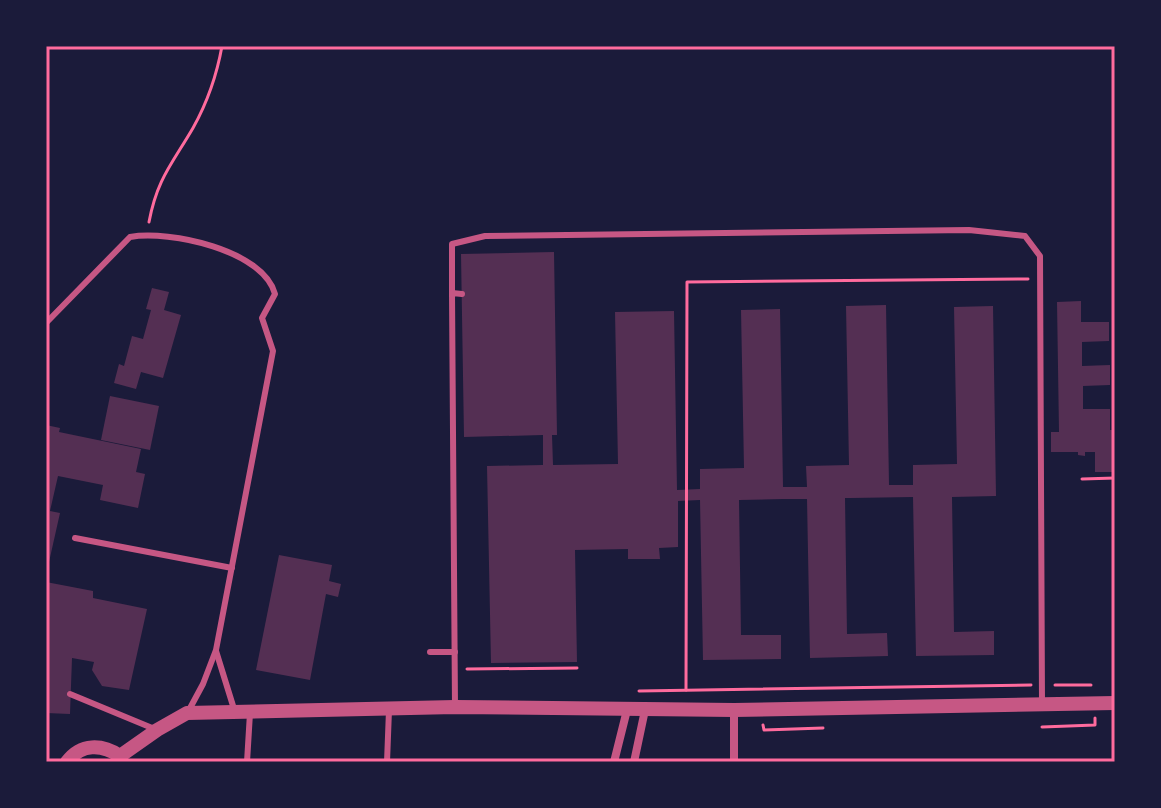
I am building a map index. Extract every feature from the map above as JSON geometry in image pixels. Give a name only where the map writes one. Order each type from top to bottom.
[{"type":"street","points":[[67,762],[89,747],[111,750],[123,759],[157,730],[187,713],[455,707],[734,710],[1115,703]]},
{"type":"street","points":[[614,762],[627,710]]},
{"type":"street","points":[[634,762],[645,710]]},
{"type":"street","points":[[734,710],[734,762]]},
{"type":"lane","points":[[455,707],[452,244],[485,236],[969,230],[1025,236],[1040,256],[1041,705]]},
{"type":"lane","points":[[46,323],[130,237],[146,234],[191,240],[248,260],[272,283],[275,294],[262,318],[273,351],[216,650],[203,684],[187,713]]},
{"type":"lane","points":[[452,293],[462,294]]},
{"type":"lane","points":[[75,538],[232,568]]},
{"type":"lane","points":[[216,650],[243,713],[247,762]]},
{"type":"lane","points":[[430,652],[455,652]]},
{"type":"lane","points":[[70,694],[157,730]]},
{"type":"lane","points":[[387,762],[389,710]]},
{"type":"path","points":[[146,234],[154,195],[174,155],[193,127],[218,70],[222,46]]},
{"type":"path","points":[[686,690],[687,282],[1040,279]]},
{"type":"path","points":[[1082,479],[1115,478]]},
{"type":"path","points":[[455,669],[577,668]]},
{"type":"path","points":[[1042,727],[1095,725]]},
{"type":"path","points":[[764,730],[823,728]]},
{"type":"building","points":[[554,252],[557,435],[552,435],[553,465],[618,464],[615,312],[674,311],[677,490],[700,489],[700,469],[744,468],[741,310],[780,309],[783,487],[807,487],[806,466],[849,465],[846,306],[886,305],[889,485],[913,485],[913,465],[957,464],[954,307],[993,306],[996,496],[952,497],[954,632],[994,631],[994,655],[916,656],[913,497],[845,498],[847,634],[887,633],[888,656],[810,658],[807,499],[783,499],[739,500],[741,635],[781,635],[781,659],[703,660],[700,500],[678,501],[678,547],[659,548],[660,559],[628,559],[628,549],[575,550],[577,662],[491,663],[487,466],[543,465],[543,435],[464,437],[461,254]]},
{"type":"building","points":[[152,288],[169,292],[164,310],[181,315],[163,378],[141,372],[136,389],[114,383],[119,364],[124,366],[132,336],[143,339],[151,310],[146,309]]},
{"type":"building","points":[[1081,301],[1081,322],[1109,322],[1109,341],[1082,342],[1082,366],[1110,365],[1110,385],[1083,386],[1083,409],[1110,409],[1110,430],[1115,430],[1115,472],[1095,472],[1095,452],[1085,452],[1085,456],[1078,455],[1078,452],[1051,452],[1051,432],[1059,432],[1057,302]]},
{"type":"building","points":[[110,396],[159,406],[150,450],[101,440]]},
{"type":"building","points":[[46,425],[60,428],[59,432],[141,449],[136,472],[145,474],[138,508],[100,500],[103,485],[58,476],[50,511],[60,513],[49,562],[46,562]]},
{"type":"building","points":[[279,555],[332,565],[329,581],[341,584],[338,597],[326,594],[310,680],[256,670]]},
{"type":"building","points":[[46,582],[93,591],[93,598],[147,609],[129,690],[102,686],[92,670],[94,662],[72,658],[70,714],[46,713]]}]
